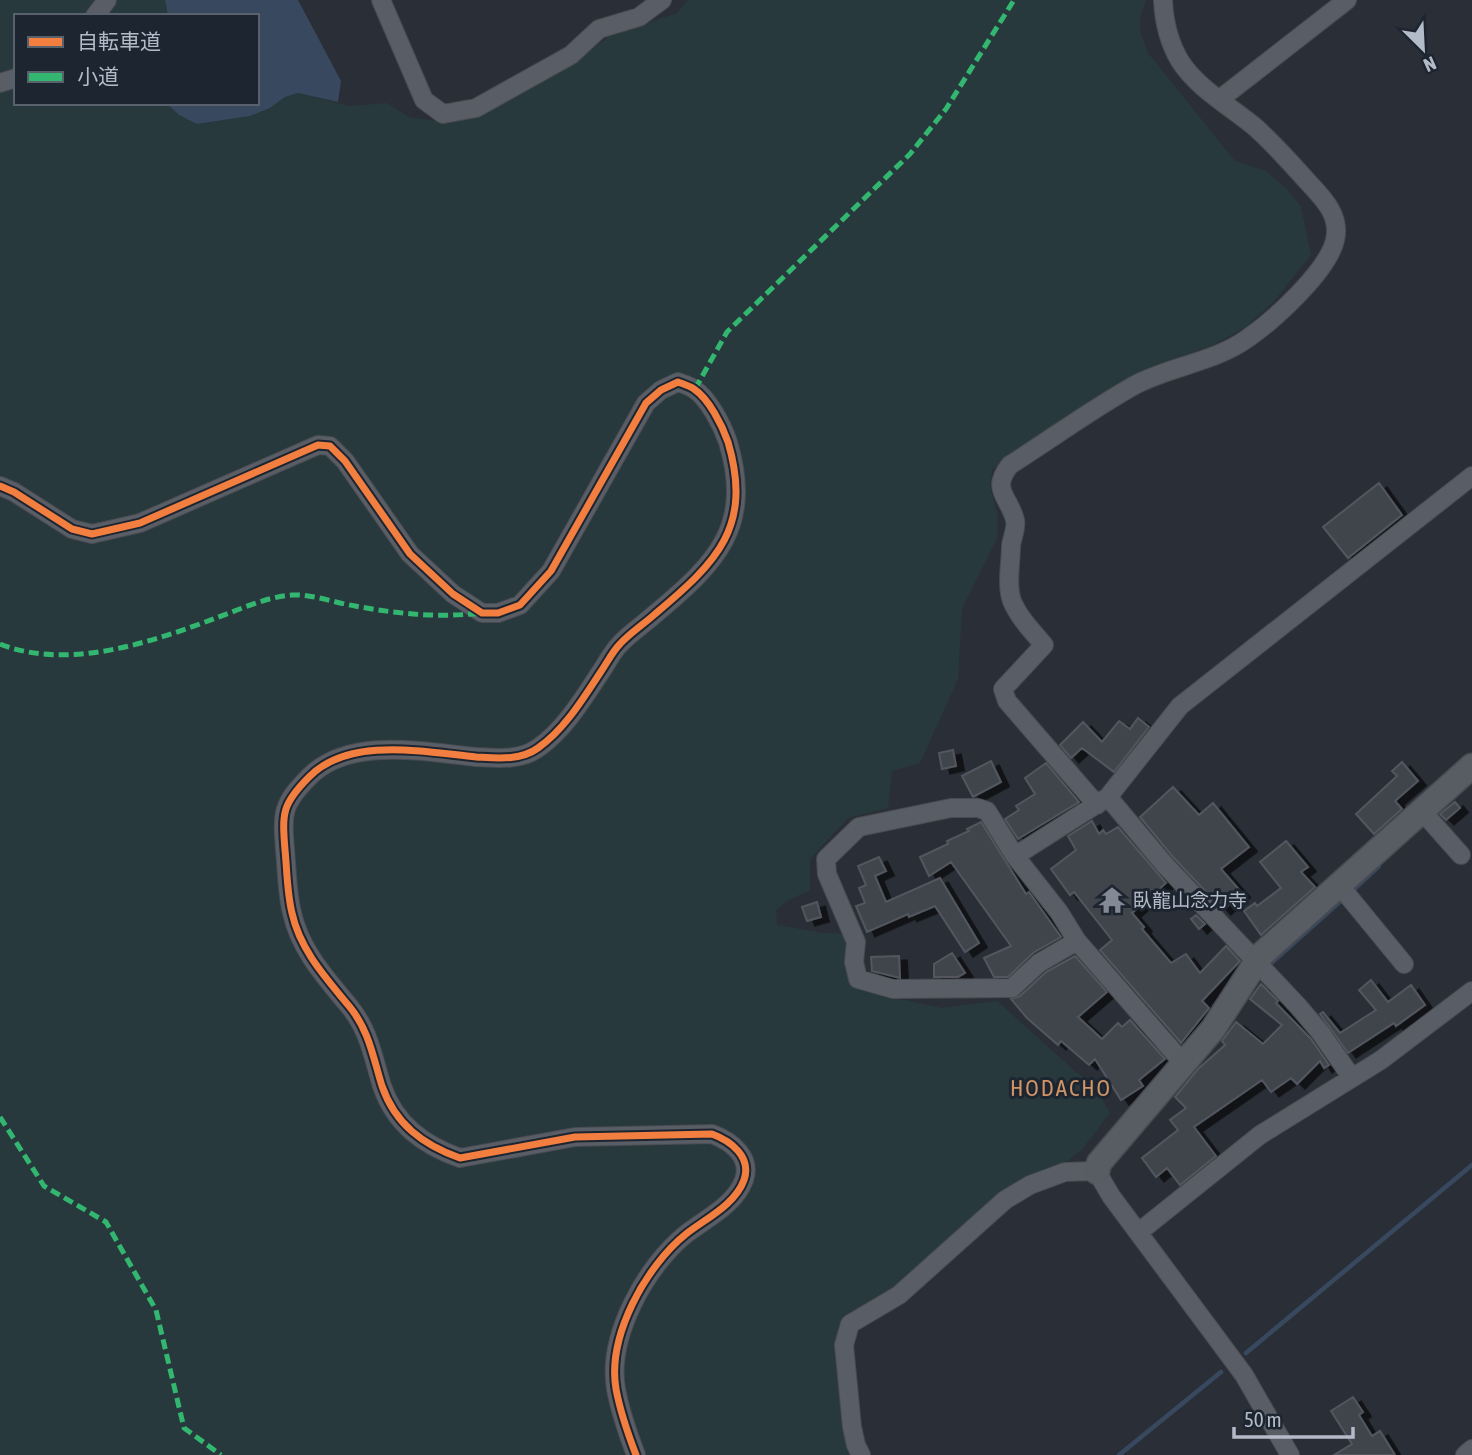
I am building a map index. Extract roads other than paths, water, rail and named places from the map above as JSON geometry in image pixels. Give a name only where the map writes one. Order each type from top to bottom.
[{"type":"street","points":[[96,14],[107,0]]},
{"type":"street","points":[[381,0],[424,100],[443,114],[476,108],[571,55],[599,29],[639,17],[662,0]]},
{"type":"street","points":[[1163,0],[1164,22],[1181,63],[1200,83],[1276,146],[1331,209],[1335,222],[1335,240],[1310,282],[1288,305],[1246,340],[1214,356],[1137,384],[1010,465],[1000,487],[1016,522],[1012,540],[1012,600],[1044,645],[1003,689],[1007,701],[1257,961],[1320,1032],[1352,1078]]},
{"type":"street","points":[[1220,99],[1347,0]]},
{"type":"street","points":[[0,486],[72,529],[92,534],[140,523],[318,445],[330,446],[345,461],[410,554],[453,594],[482,613],[498,613],[520,606],[551,571],[646,403],[661,390],[678,382],[695,389],[713,411],[726,436],[735,466],[736,503],[727,539],[695,581],[619,644],[587,692],[554,734],[534,751],[503,759],[390,750],[345,755],[315,771],[293,793],[282,819],[292,914],[299,935],[313,963],[358,1017],[370,1044],[383,1088],[395,1111],[417,1138],[460,1158],[575,1137],[712,1134],[727,1139],[738,1149],[746,1168],[743,1182],[727,1204],[684,1236],[657,1261],[634,1299],[616,1351],[615,1387],[636,1455]]},
{"type":"street","points":[[1015,856],[1115,791],[1180,706],[1472,476]]},
{"type":"street","points":[[861,1455],[852,1427],[844,1345],[849,1324],[899,1295],[1004,1199],[1030,1185],[1065,1172],[1092,1172],[1179,1058],[1213,1028],[1254,970],[1261,955],[1345,892],[1422,810],[1472,766]]},
{"type":"street","points":[[1077,942],[1038,963],[1012,988],[894,989],[858,979],[854,962],[856,942],[827,874],[826,859],[859,827],[951,808],[978,808],[987,811],[1015,856],[1059,912],[1077,942],[1179,1058]]},
{"type":"street","points":[[1422,810],[1461,855]]},
{"type":"street","points":[[1345,892],[1404,964]]},
{"type":"street","points":[[1139,1232],[1260,1135],[1352,1078],[1440,1017],[1472,991]]},
{"type":"street","points":[[1092,1172],[1244,1375],[1290,1455]]},
{"type":"street","points":[[1465,1455],[1472,1450]]},
{"type":"water","points":[[165,0],[298,0],[341,81],[338,102],[298,93],[250,116],[197,124],[179,115],[168,105],[259,105],[259,14],[168,14]]},
{"type":"waterway","points":[[1350,893],[1379,866]]},
{"type":"waterway","points":[[1268,966],[1343,899]]},
{"type":"waterway","points":[[1246,1353],[1472,1165]]},
{"type":"waterway","points":[[1119,1455],[1221,1372]]},
{"type":"place","name":"臥龍山念力寺","points":[[1112,900]]},
{"type":"district","name":"HODACHO","points":[[1061,1088]]}]
